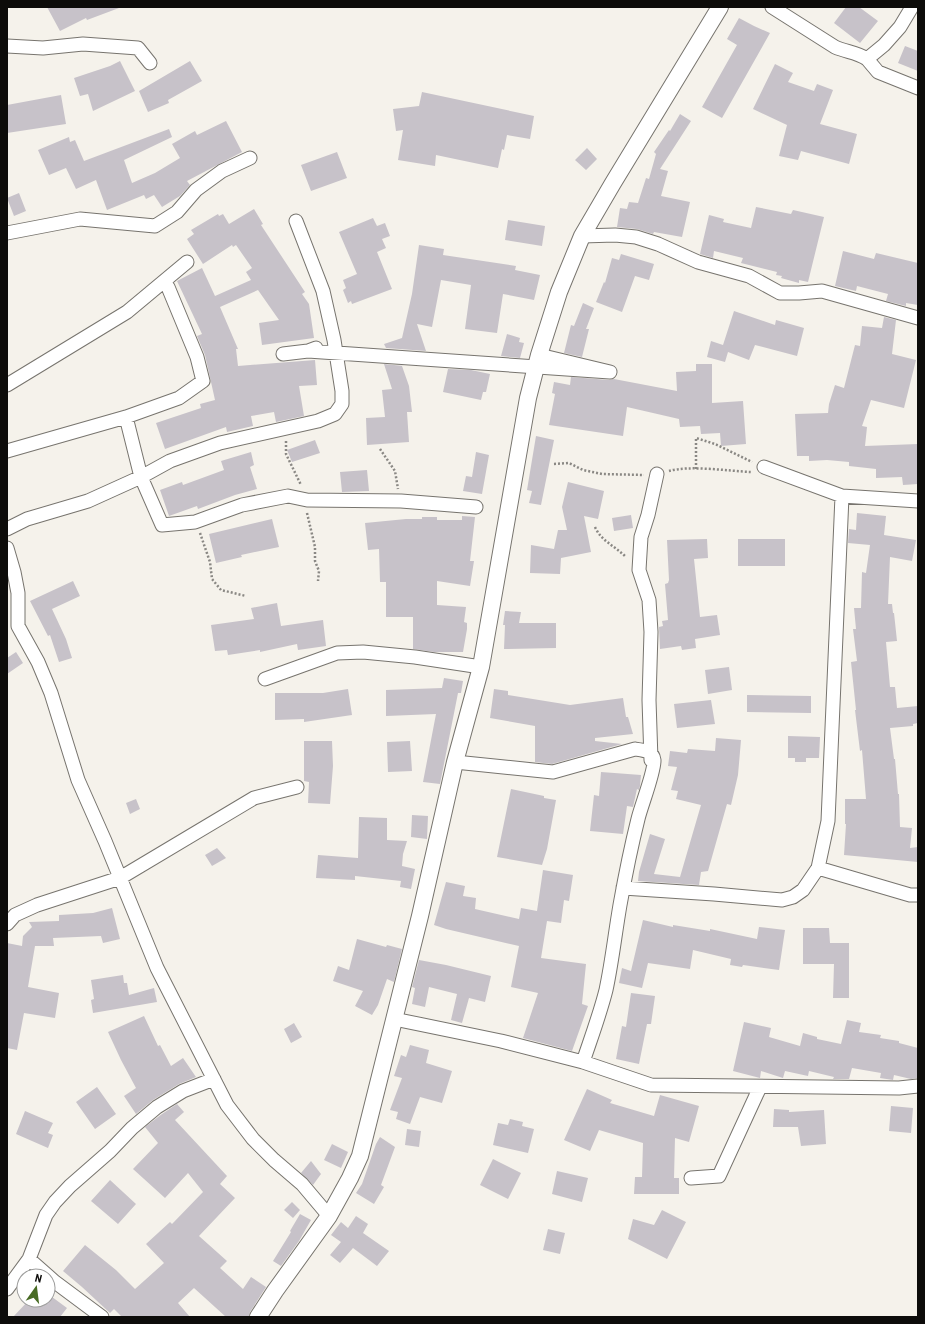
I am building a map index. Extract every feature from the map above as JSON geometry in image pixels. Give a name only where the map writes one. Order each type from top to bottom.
[{"type":"street","points":[[258,1317],[329,1216],[350,1178],[360,1156],[420,916],[455,762],[481,667],[528,398],[539,355],[559,292],[582,236],[720,7]]},
{"type":"street","points":[[772,7],[835,47],[846,52],[860,53],[878,72],[918,88]]},
{"type":"street","points":[[867,59],[884,45],[900,27],[912,7]]},
{"type":"street","points":[[7,46],[43,48],[83,44],[138,48],[150,64]]},
{"type":"street","points":[[7,233],[80,219],[155,226],[177,212],[196,190],[222,171],[250,158]]},
{"type":"street","points":[[7,529],[27,519],[88,500],[141,477],[170,461],[220,443],[318,421],[335,414],[342,404],[342,391],[334,340],[323,291],[296,221]]},
{"type":"street","points":[[582,236],[615,235],[636,237],[658,244],[698,262],[749,276],[780,292],[799,294],[822,291],[918,318]]},
{"type":"street","points":[[7,385],[127,312],[187,262]]},
{"type":"street","points":[[7,451],[126,417],[179,398],[203,381],[197,356],[168,287]]},
{"type":"street","points":[[308,351],[334,340]]},
{"type":"street","points":[[283,354],[308,351],[610,372],[539,355]]},
{"type":"street","points":[[126,417],[141,477],[162,525],[195,522],[242,505],[288,496],[307,500],[401,501],[476,507]]},
{"type":"street","points":[[764,467],[842,496],[918,501]]},
{"type":"street","points":[[651,765],[649,700],[651,632],[649,600],[639,570],[641,537],[658,474]]},
{"type":"street","points":[[623,888],[782,900],[793,898],[803,890],[818,868],[828,821],[842,496]]},
{"type":"street","points":[[7,548],[18,593],[12,624],[38,662],[51,693],[78,780],[105,841],[157,968],[227,1105],[253,1139],[274,1160],[302,1184],[329,1216]]},
{"type":"street","points":[[265,679],[337,653],[363,652],[415,657],[481,667]]},
{"type":"street","points":[[455,762],[553,772],[635,749],[644,750],[653,756],[654,766],[638,818],[623,888],[606,990],[583,1062]]},
{"type":"street","points":[[7,924],[15,915],[37,905],[120,878],[254,798],[297,787]]},
{"type":"street","points":[[818,868],[918,895]]},
{"type":"street","points":[[394,1019],[501,1041],[583,1062],[651,1086],[899,1088],[918,1086]]},
{"type":"street","points":[[7,1289],[29,1258],[46,1215],[55,1202],[70,1186],[110,1151],[132,1128],[157,1107],[183,1092],[214,1079]]},
{"type":"street","points":[[692,1178],[719,1176],[760,1087]]},
{"type":"street","points":[[29,1258],[55,1282],[102,1317]]},
{"type":"path","points":[[696,469],[696,438],[715,444],[764,467]]},
{"type":"path","points":[[380,449],[395,471],[401,501]]},
{"type":"path","points":[[195,522],[208,555],[212,579],[221,590],[246,596]]},
{"type":"path","points":[[595,527],[598,536],[620,551],[639,570]]},
{"type":"building","points":[[47,7],[119,8],[87,20],[86,18],[60,31]]},
{"type":"building","points":[[846,7],[859,7],[878,21],[860,43],[834,23]]},
{"type":"building","points":[[739,18],[770,33],[722,118],[702,107],[737,45],[727,39]]},
{"type":"building","points":[[905,46],[918,51],[918,71],[898,63]]},
{"type":"building","points":[[120,61],[135,91],[93,111],[88,94],[80,96],[74,78],[110,66]]},
{"type":"building","points":[[190,61],[202,81],[168,100],[169,103],[148,112],[139,91]]},
{"type":"building","points":[[775,64],[793,73],[788,82],[814,91],[817,84],[833,90],[820,124],[857,134],[849,164],[801,151],[798,160],[779,156],[787,125],[753,109]]},
{"type":"building","points":[[422,92],[534,116],[530,139],[507,135],[498,168],[436,155],[435,166],[398,160],[403,130],[396,131],[393,109],[419,106]]},
{"type":"building","points":[[61,95],[66,124],[7,133],[7,105]]},
{"type":"building","points":[[680,114],[691,121],[660,169],[668,171],[661,196],[690,202],[682,237],[654,232],[653,234],[637,229],[617,227],[620,208],[627,209],[629,202],[638,203],[646,178],[649,179],[656,154],[654,152],[669,130],[670,131]]},
{"type":"building","points":[[226,121],[242,152],[187,181],[190,185],[180,196],[162,207],[154,195],[146,199],[144,195],[107,210],[96,180],[76,189],[66,168],[49,175],[38,150],[69,137],[70,142],[75,140],[84,161],[169,129],[172,137],[124,160],[132,183],[155,173],[180,158],[172,144],[195,131],[197,135]]},
{"type":"building","points":[[587,148],[597,159],[586,170],[575,160]]},
{"type":"building","points":[[337,152],[347,178],[311,191],[301,165]]},
{"type":"building","points":[[19,193],[26,211],[14,216],[7,198]]},
{"type":"building","points":[[756,207],[791,214],[793,210],[824,217],[808,282],[799,280],[799,283],[781,278],[782,276],[776,275],[777,272],[741,263],[743,258],[714,251],[713,258],[700,254],[709,215],[724,219],[723,222],[751,228]]},
{"type":"building","points":[[254,209],[263,224],[261,225],[305,292],[302,294],[309,304],[314,338],[262,345],[259,323],[279,320],[258,290],[220,307],[238,349],[236,349],[238,366],[315,360],[317,385],[299,386],[304,416],[276,422],[274,412],[251,416],[253,426],[227,432],[226,427],[165,449],[156,423],[201,408],[200,404],[215,400],[205,355],[197,336],[202,334],[177,281],[202,268],[215,296],[251,280],[246,272],[252,268],[236,245],[233,247],[232,245],[203,264],[187,239],[194,234],[191,230],[218,214],[219,216],[223,214],[229,224]]},
{"type":"building","points":[[373,218],[377,226],[385,223],[390,236],[382,239],[386,248],[377,252],[392,289],[352,304],[351,301],[348,303],[343,290],[346,288],[343,280],[357,274],[339,232]]},
{"type":"building","points":[[508,220],[545,226],[542,246],[505,240]]},
{"type":"building","points":[[419,245],[444,249],[443,255],[516,266],[515,270],[540,275],[534,300],[503,294],[497,333],[465,329],[471,285],[441,280],[432,327],[417,324],[426,351],[386,348],[384,344],[402,338],[412,294]]},
{"type":"building","points":[[843,251],[874,259],[876,253],[918,263],[918,305],[906,303],[906,306],[886,301],[888,294],[857,286],[856,291],[835,286]]},
{"type":"building","points":[[621,254],[654,264],[649,280],[635,276],[622,312],[596,302],[604,282],[605,283],[612,258],[619,260]]},
{"type":"building","points":[[583,303],[594,308],[586,329],[589,329],[582,357],[564,353],[571,325],[574,326]]},
{"type":"building","points":[[734,311],[775,325],[776,320],[804,328],[797,356],[755,345],[749,360],[728,352],[725,362],[707,357],[711,341],[723,345]]},
{"type":"building","points":[[884,317],[896,320],[892,354],[916,360],[904,408],[871,400],[862,426],[867,427],[865,446],[918,444],[918,484],[903,485],[902,477],[876,478],[876,469],[849,466],[849,462],[827,460],[809,461],[809,456],[797,456],[795,414],[828,413],[829,404],[835,385],[844,388],[855,345],[860,346],[862,326],[882,328]]},
{"type":"building","points":[[507,334],[520,338],[519,342],[524,343],[520,358],[501,356]]},
{"type":"building","points":[[384,364],[404,366],[402,366],[409,386],[412,412],[407,412],[409,442],[367,445],[366,418],[385,417],[382,390],[392,389]]},
{"type":"building","points":[[696,364],[712,364],[712,403],[743,401],[746,444],[721,446],[720,433],[701,434],[700,426],[680,427],[679,419],[627,407],[623,436],[549,425],[555,394],[552,393],[554,382],[570,385],[571,377],[609,380],[614,379],[677,391],[676,372],[696,371]]},
{"type":"building","points":[[448,369],[471,370],[490,374],[486,392],[483,392],[481,400],[443,392]]},
{"type":"building","points":[[536,436],[554,440],[541,505],[529,503],[532,491],[527,490]]},
{"type":"building","points":[[315,440],[320,453],[292,462],[287,450]]},
{"type":"building","points":[[251,452],[254,465],[250,467],[257,489],[235,495],[198,509],[197,506],[169,516],[160,490],[182,482],[183,485],[224,470],[221,461]]},
{"type":"building","points":[[476,452],[489,455],[482,494],[463,491],[466,476],[472,477]]},
{"type":"building","points":[[367,470],[369,491],[342,492],[340,472]]},
{"type":"building","points":[[568,482],[604,491],[598,519],[584,516],[591,552],[561,558],[560,574],[530,573],[531,545],[554,549],[558,530],[567,530],[562,507]]},
{"type":"building","points":[[857,513],[886,516],[884,535],[916,540],[912,561],[890,557],[888,604],[892,604],[897,641],[886,642],[890,687],[895,687],[897,708],[918,706],[918,723],[913,724],[913,726],[890,728],[899,794],[900,827],[912,828],[910,848],[918,847],[918,862],[844,855],[846,824],[845,799],[866,799],[862,750],[860,751],[851,662],[857,661],[853,629],[856,629],[854,608],[861,608],[862,572],[866,573],[870,545],[848,543],[849,529],[856,530]]},
{"type":"building","points":[[631,515],[633,528],[614,531],[612,518]]},
{"type":"building","points":[[462,516],[475,517],[470,561],[474,561],[470,586],[437,581],[437,605],[466,607],[464,622],[467,623],[467,629],[463,652],[434,652],[413,649],[413,617],[386,617],[386,582],[380,582],[379,549],[368,550],[365,523],[422,519],[422,517],[437,517],[437,520],[462,520]]},
{"type":"building","points":[[272,519],[279,547],[241,555],[242,557],[216,563],[209,534]]},
{"type":"building","points":[[707,539],[708,558],[694,559],[700,617],[717,615],[720,635],[695,639],[696,648],[682,650],[681,646],[660,649],[659,627],[663,626],[662,621],[668,620],[665,584],[668,583],[669,580],[667,540]]},
{"type":"building","points":[[738,539],[785,539],[785,566],[738,566]]},
{"type":"building","points":[[73,581],[80,596],[52,609],[66,639],[72,658],[59,662],[50,635],[48,636],[30,601]]},
{"type":"building","points":[[277,603],[281,626],[323,620],[326,646],[298,650],[297,644],[260,652],[260,650],[228,655],[227,650],[215,651],[211,625],[254,619],[251,608]]},
{"type":"building","points":[[505,611],[521,612],[519,623],[556,623],[556,648],[504,649],[505,625],[503,625]]},
{"type":"building","points":[[16,652],[23,663],[7,674],[7,658]]},
{"type":"building","points":[[729,667],[732,690],[708,694],[705,670]]},
{"type":"building","points":[[444,678],[463,681],[461,693],[458,693],[440,784],[423,782],[436,714],[386,716],[386,690],[442,688]]},
{"type":"building","points":[[348,689],[352,715],[304,722],[304,719],[275,720],[275,693],[323,693]]},
{"type":"building","points":[[494,689],[508,691],[508,695],[570,705],[623,698],[626,717],[628,717],[633,734],[595,738],[595,741],[622,744],[552,764],[535,762],[535,726],[490,718]]},
{"type":"building","points":[[747,695],[811,696],[811,713],[747,712]]},
{"type":"building","points":[[711,700],[715,724],[677,728],[674,704]]},
{"type":"building","points":[[788,736],[820,737],[819,758],[806,758],[806,762],[795,762],[795,758],[788,758]]},
{"type":"building","points":[[716,738],[741,740],[738,775],[731,805],[727,804],[708,871],[701,872],[699,885],[638,881],[639,872],[650,834],[665,839],[654,874],[680,877],[701,805],[676,799],[678,791],[671,790],[677,767],[668,766],[670,751],[687,753],[688,749],[715,751]]},
{"type":"building","points":[[304,741],[332,741],[333,766],[330,804],[308,803],[309,782],[304,781]]},
{"type":"building","points":[[410,741],[412,771],[388,772],[387,742]]},
{"type":"building","points":[[601,772],[641,775],[639,790],[637,789],[633,807],[627,806],[623,834],[590,831],[594,795],[599,796]]},
{"type":"building","points":[[511,789],[556,800],[547,849],[542,865],[497,857]]},
{"type":"building","points":[[136,799],[140,809],[130,814],[126,803]]},
{"type":"building","points":[[412,815],[428,816],[427,839],[411,837]]},
{"type":"building","points":[[359,817],[387,818],[387,840],[407,841],[403,854],[402,866],[415,869],[411,889],[400,887],[401,881],[355,876],[355,880],[316,878],[318,855],[358,858]]},
{"type":"building","points":[[217,848],[226,858],[212,866],[205,855]]},
{"type":"building","points":[[543,870],[573,875],[569,901],[564,900],[561,923],[547,921],[541,958],[586,964],[582,1004],[588,1006],[572,1051],[523,1038],[538,993],[511,987],[519,946],[434,925],[446,882],[465,886],[463,896],[476,898],[475,909],[519,919],[521,908],[537,911]]},
{"type":"building","points":[[112,908],[120,939],[103,943],[101,936],[53,938],[54,946],[35,946],[28,987],[59,993],[55,1018],[24,1013],[17,1050],[7,1048],[7,943],[22,946],[23,936],[32,927],[29,922],[59,921],[59,915],[93,913]]},
{"type":"building","points":[[643,920],[673,927],[673,925],[710,931],[710,929],[757,939],[759,927],[785,930],[779,970],[743,965],[742,967],[730,965],[731,959],[693,950],[690,969],[648,963],[642,988],[619,983],[622,968],[631,971]]},
{"type":"building","points":[[803,928],[829,928],[830,943],[849,943],[849,998],[833,998],[834,964],[803,964]]},
{"type":"building","points":[[357,939],[386,947],[387,945],[402,949],[394,982],[387,979],[378,1005],[372,1015],[355,1006],[363,991],[333,981],[338,966],[349,970]]},
{"type":"building","points":[[419,960],[491,976],[485,1002],[469,998],[462,1023],[451,1020],[457,994],[429,987],[425,1007],[412,1004],[415,988],[412,987]]},
{"type":"building","points":[[123,975],[124,983],[127,983],[129,995],[154,988],[157,1002],[93,1013],[91,1000],[94,999],[91,980]]},
{"type":"building","points":[[631,993],[655,996],[651,1024],[647,1024],[639,1064],[616,1059],[622,1026],[626,1027]]},
{"type":"building","points":[[144,1016],[158,1046],[160,1045],[171,1066],[183,1058],[196,1077],[179,1084],[153,1100],[136,1114],[124,1096],[136,1088],[108,1032]]},
{"type":"building","points":[[847,1020],[861,1023],[859,1032],[881,1035],[880,1038],[899,1041],[899,1043],[918,1048],[918,1078],[911,1079],[894,1075],[893,1080],[880,1078],[881,1073],[852,1068],[849,1079],[833,1079],[834,1077],[809,1071],[808,1076],[785,1071],[783,1078],[761,1071],[760,1078],[733,1071],[744,1022],[771,1028],[769,1037],[800,1046],[803,1033],[817,1037],[817,1039],[841,1044]]},
{"type":"building","points":[[294,1023],[302,1037],[291,1043],[284,1029]]},
{"type":"building","points":[[410,1045],[429,1050],[426,1063],[452,1071],[442,1103],[420,1097],[410,1124],[396,1119],[398,1112],[390,1110],[402,1078],[394,1076],[401,1055],[406,1057]]},
{"type":"building","points":[[97,1087],[116,1114],[95,1129],[76,1102]]},
{"type":"building","points":[[587,1089],[612,1100],[610,1103],[654,1116],[660,1095],[699,1106],[689,1142],[675,1138],[674,1178],[679,1178],[679,1194],[634,1194],[635,1177],[642,1177],[643,1143],[599,1130],[590,1151],[564,1140]]},
{"type":"building","points":[[177,1104],[184,1112],[175,1120],[227,1176],[220,1184],[235,1198],[199,1236],[227,1261],[220,1268],[243,1289],[251,1277],[266,1287],[250,1312],[249,1317],[226,1317],[194,1288],[178,1303],[190,1317],[122,1317],[114,1309],[110,1313],[63,1271],[85,1245],[116,1270],[135,1289],[164,1263],[146,1244],[170,1222],[172,1224],[203,1192],[188,1173],[165,1198],[133,1169],[158,1143],[145,1127]]},
{"type":"building","points":[[891,1106],[913,1108],[911,1133],[889,1131]]},
{"type":"building","points":[[774,1109],[789,1110],[789,1112],[824,1110],[826,1144],[801,1146],[798,1127],[773,1127]]},
{"type":"building","points":[[25,1111],[53,1123],[48,1133],[53,1135],[48,1148],[16,1134]]},
{"type":"building","points":[[510,1119],[523,1122],[522,1126],[534,1129],[528,1153],[493,1145],[498,1123],[508,1125]]},
{"type":"building","points":[[407,1129],[421,1131],[419,1147],[405,1145]]},
{"type":"building","points":[[380,1137],[395,1147],[381,1185],[384,1187],[374,1204],[356,1193],[362,1184],[376,1144]]},
{"type":"building","points":[[332,1144],[348,1152],[341,1168],[324,1160]]},
{"type":"building","points":[[493,1159],[521,1173],[508,1199],[480,1185]]},
{"type":"building","points":[[311,1161],[321,1174],[313,1185],[301,1173]]},
{"type":"building","points":[[557,1171],[588,1178],[582,1202],[552,1194]]},
{"type":"building","points":[[110,1180],[136,1204],[118,1224],[91,1201]]},
{"type":"building","points":[[292,1202],[300,1210],[293,1218],[284,1210]]},
{"type":"building","points":[[662,1210],[686,1222],[667,1259],[628,1239],[633,1219],[654,1225]]},
{"type":"building","points":[[300,1214],[311,1220],[299,1241],[281,1266],[273,1261]]},
{"type":"building","points":[[356,1216],[368,1224],[363,1233],[389,1251],[377,1266],[353,1248],[340,1263],[330,1255],[341,1242],[331,1235],[341,1222],[348,1228]]},
{"type":"building","points":[[548,1229],[565,1233],[560,1254],[543,1250]]},
{"type":"building","points":[[56,1300],[67,1308],[60,1317],[13,1317],[21,1308],[56,1308]]}]
